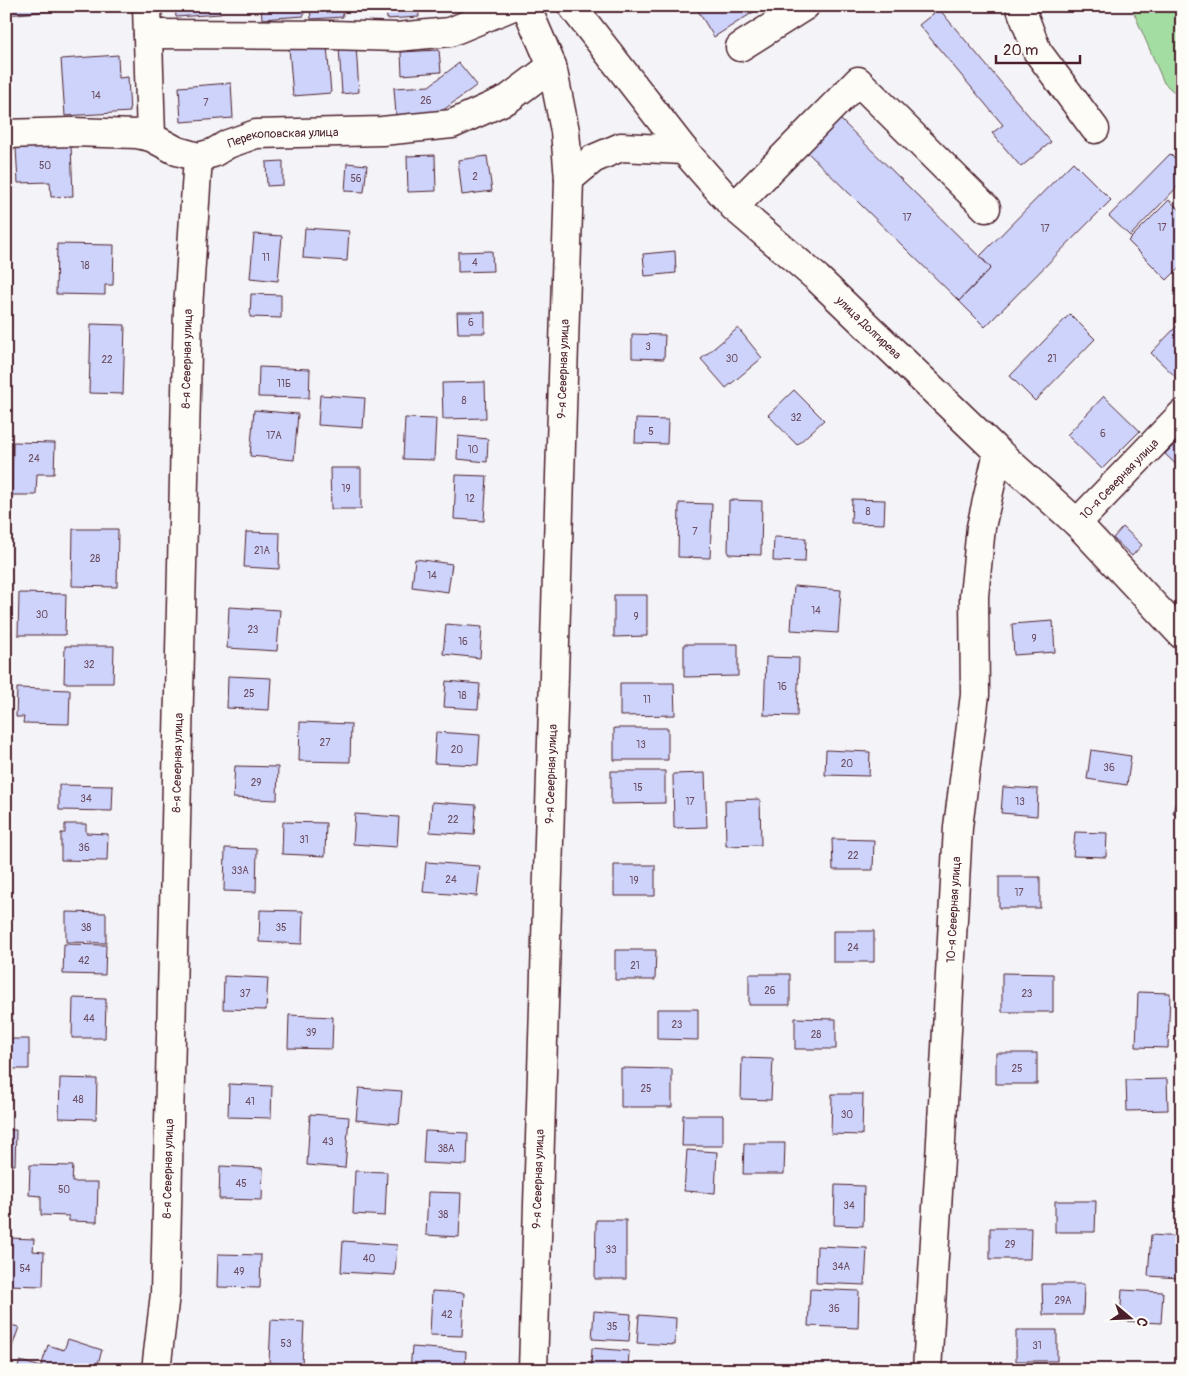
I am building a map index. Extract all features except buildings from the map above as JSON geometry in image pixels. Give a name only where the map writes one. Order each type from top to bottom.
[{"type":"street","points":[[147,6],[151,137]]},
{"type":"street","points":[[148,34],[397,37],[450,32],[513,6]]},
{"type":"street","name":"9-я Северная улица","points":[[526,6],[552,66],[565,131],[569,178],[533,1370]]},
{"type":"street","name":"улица Долгирева","points":[[572,6],[684,150],[734,207],[817,278],[998,452],[1077,522],[1182,635]]},
{"type":"street","points":[[740,47],[805,6]]},
{"type":"street","points":[[1020,6],[1037,50],[1095,129]]},
{"type":"street","name":"Перекоповская улица","points":[[198,157],[213,153],[228,144],[256,134],[382,131],[452,124],[508,99],[552,66]]},
{"type":"street","points":[[734,207],[858,81],[986,208]]},
{"type":"street","points":[[6,134],[80,132],[137,134],[151,137],[177,151],[198,157]]},
{"type":"street","points":[[569,178],[592,159],[622,146],[684,150]]},
{"type":"street","name":"8-я Северная улица","points":[[156,1370],[165,1294],[188,308],[198,157]]},
{"type":"street","name":"10-я Северная улица","points":[[1077,522],[1182,414]]},
{"type":"street","name":"10-я Северная улица","points":[[927,1370],[958,826],[975,695],[974,596],[981,527],[998,452]]},
{"type":"green space","points":[[1131,6],[1182,6],[1182,99],[1164,83]]}]
